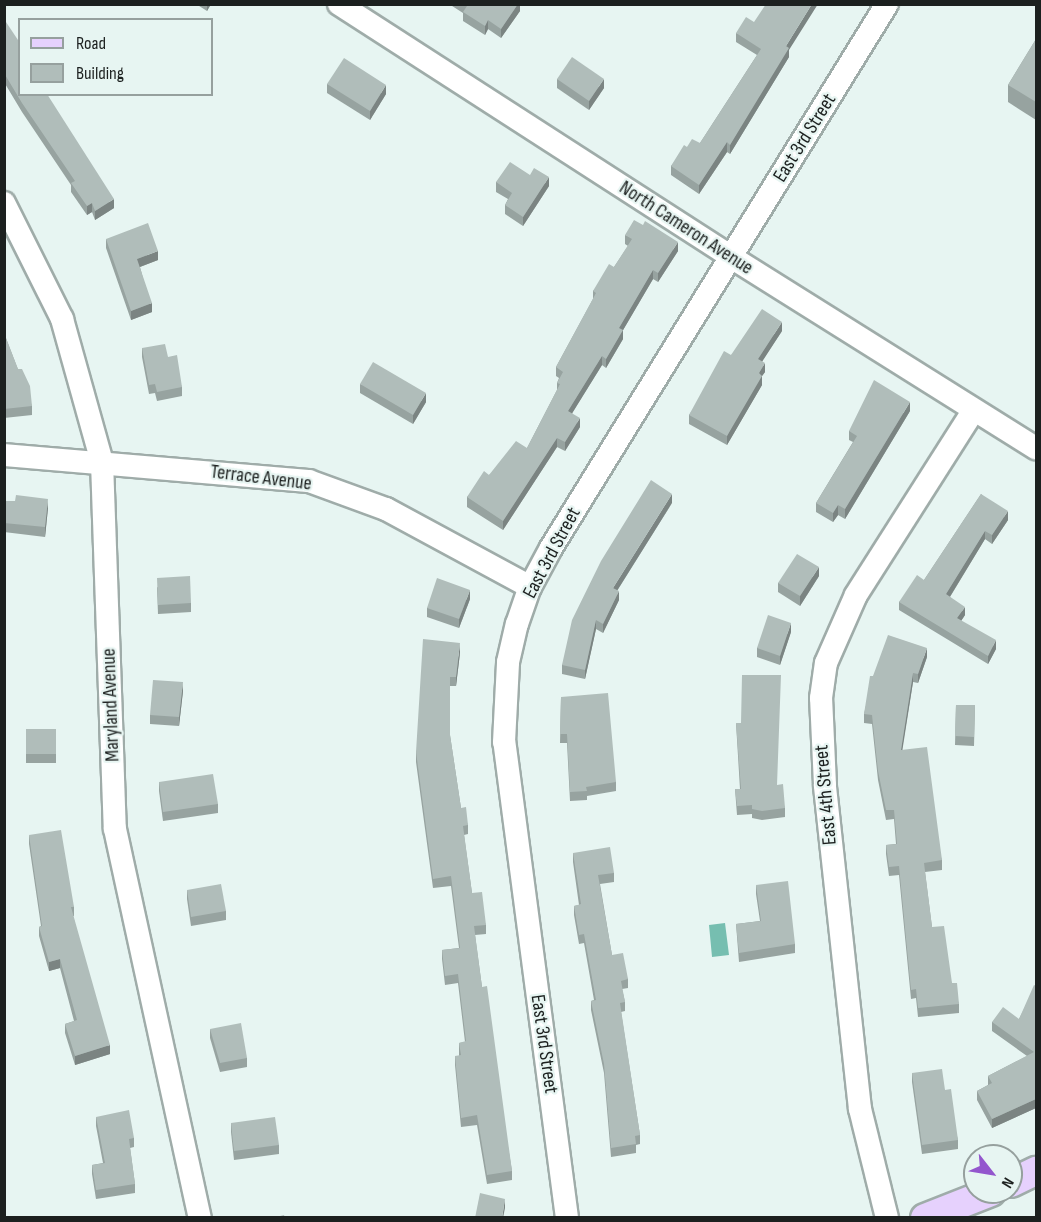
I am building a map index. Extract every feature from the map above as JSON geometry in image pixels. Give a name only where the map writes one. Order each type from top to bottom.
[{"type":"main road","points":[[925,1218],[963,1203]]},
{"type":"street","name":"North Cameron Avenue","points":[[339,4],[731,257],[1036,448]]},
{"type":"street","name":"East 3rd Street","points":[[567,1218],[504,742],[508,662],[530,587],[887,4]]},
{"type":"street","name":"Maryland Avenue","points":[[4,203],[62,319],[102,462],[116,829],[200,1218]]},
{"type":"street","name":"East 4th Street","points":[[887,1218],[860,1109],[825,785],[821,698],[826,663],[852,603],[974,410]]},
{"type":"street","name":"Terrace Avenue","points":[[4,455],[309,481],[386,509],[530,587]]},
{"type":"shaded area","points":[[725,923],[729,955],[712,957],[709,925]]},
{"type":"building","points":[[464,4],[518,4],[501,29],[488,20],[485,26],[463,12],[467,6]]},
{"type":"building","points":[[766,4],[812,4],[786,46],[789,48],[730,145],[727,142],[699,185],[671,166],[684,145],[687,147],[692,139],[700,143],[761,49],[736,33],[746,17],[754,22]]},
{"type":"building","points":[[4,19],[18,40],[18,96],[48,96],[114,199],[95,211],[92,203],[87,206],[71,183],[75,181],[22,103],[4,73]]},
{"type":"building","points":[[1036,39],[1036,102],[1008,85]]},
{"type":"building","points":[[572,57],[604,79],[589,101],[557,79]]},
{"type":"building","points":[[344,58],[386,85],[370,111],[327,84]]},
{"type":"building","points":[[510,162],[530,175],[534,168],[549,177],[523,217],[505,205],[512,193],[496,182]]},
{"type":"building","points":[[634,220],[643,225],[645,221],[678,242],[658,273],[653,270],[619,328],[623,330],[606,359],[602,356],[568,411],[580,418],[565,442],[557,438],[503,521],[467,497],[484,471],[489,475],[516,441],[527,448],[560,384],[557,383],[563,372],[556,367],[596,293],[593,291],[609,264],[614,267],[632,239],[625,235]]},
{"type":"building","points":[[148,223],[158,251],[137,259],[152,303],[131,311],[106,239]]},
{"type":"building","points":[[762,309],[782,322],[758,359],[765,363],[759,373],[762,376],[727,436],[689,415],[724,351],[731,355]]},
{"type":"building","points":[[4,333],[18,369],[22,369],[30,386],[32,406],[4,409]]},
{"type":"building","points":[[165,344],[168,357],[177,355],[182,387],[157,392],[155,384],[149,385],[142,348]]},
{"type":"building","points":[[373,362],[426,393],[413,415],[360,384]]},
{"type":"building","points":[[874,380],[910,402],[845,509],[838,505],[833,513],[816,503],[857,436],[849,431]]},
{"type":"building","points":[[651,480],[672,494],[613,588],[619,591],[603,624],[596,620],[585,670],[562,665],[572,620],[601,561]]},
{"type":"building","points":[[981,494],[1008,511],[992,535],[985,531],[946,594],[965,607],[957,618],[996,640],[988,656],[899,602],[917,575],[924,580]]},
{"type":"building","points":[[16,495],[48,499],[45,527],[4,523],[4,501],[15,501]]},
{"type":"building","points":[[797,554],[819,567],[800,596],[778,583]]},
{"type":"building","points":[[190,576],[191,603],[158,605],[157,578]]},
{"type":"building","points":[[437,578],[470,590],[459,619],[427,608]]},
{"type":"building","points":[[768,615],[791,623],[780,656],[757,648]]},
{"type":"building","points":[[888,635],[927,648],[918,674],[913,673],[901,750],[927,747],[942,860],[924,863],[932,927],[944,926],[952,983],[957,983],[959,1004],[918,1008],[916,989],[911,990],[899,866],[889,867],[886,845],[897,844],[894,810],[886,810],[878,771],[872,715],[864,714],[870,676],[873,676]]},
{"type":"building","points":[[423,639],[460,643],[456,677],[450,677],[450,735],[461,808],[466,807],[468,825],[463,826],[472,893],[482,892],[486,925],[474,926],[482,987],[487,986],[512,1171],[487,1175],[477,1115],[461,1118],[455,1056],[461,1055],[459,1043],[466,1041],[458,974],[445,976],[442,950],[460,948],[451,876],[433,879],[416,752]]},
{"type":"building","points":[[742,675],[781,675],[777,785],[783,784],[785,808],[762,811],[752,809],[752,805],[737,806],[735,789],[741,789],[736,723],[741,723]]},
{"type":"building","points":[[153,680],[183,682],[179,717],[150,715]]},
{"type":"building","points":[[608,693],[616,782],[586,787],[587,791],[570,792],[567,734],[560,734],[561,697]]},
{"type":"building","points":[[956,705],[975,705],[974,737],[955,736]]},
{"type":"building","points":[[26,729],[56,729],[56,754],[26,754]]},
{"type":"building","points":[[213,774],[218,804],[163,812],[159,782]]},
{"type":"building","points":[[61,830],[74,907],[71,907],[110,1045],[75,1056],[65,1024],[77,1020],[60,959],[49,962],[39,927],[42,926],[29,835]]},
{"type":"building","points":[[610,847],[614,873],[598,875],[612,955],[623,953],[628,979],[621,981],[625,1002],[620,1003],[640,1135],[635,1136],[636,1144],[611,1148],[604,1064],[591,1001],[596,1000],[584,934],[579,935],[574,906],[581,904],[573,853]]},
{"type":"building","points":[[788,881],[795,944],[739,953],[736,924],[761,921],[756,885]]},
{"type":"building","points":[[221,884],[226,911],[191,917],[187,890]]},
{"type":"building","points":[[1034,985],[1036,986],[1036,1099],[992,1119],[977,1091],[992,1083],[988,1076],[1034,1052],[992,1022],[1003,1007],[1019,1019]]},
{"type":"building","points":[[241,1023],[247,1058],[220,1063],[210,1029]]},
{"type":"building","points":[[942,1069],[945,1090],[951,1089],[958,1140],[922,1145],[912,1073]]},
{"type":"building","points":[[129,1110],[134,1138],[129,1139],[135,1184],[96,1190],[92,1165],[105,1163],[96,1117]]},
{"type":"building","points":[[275,1117],[279,1145],[234,1151],[231,1123]]},
{"type":"building","points":[[480,1193],[505,1199],[502,1218],[475,1218]]}]
